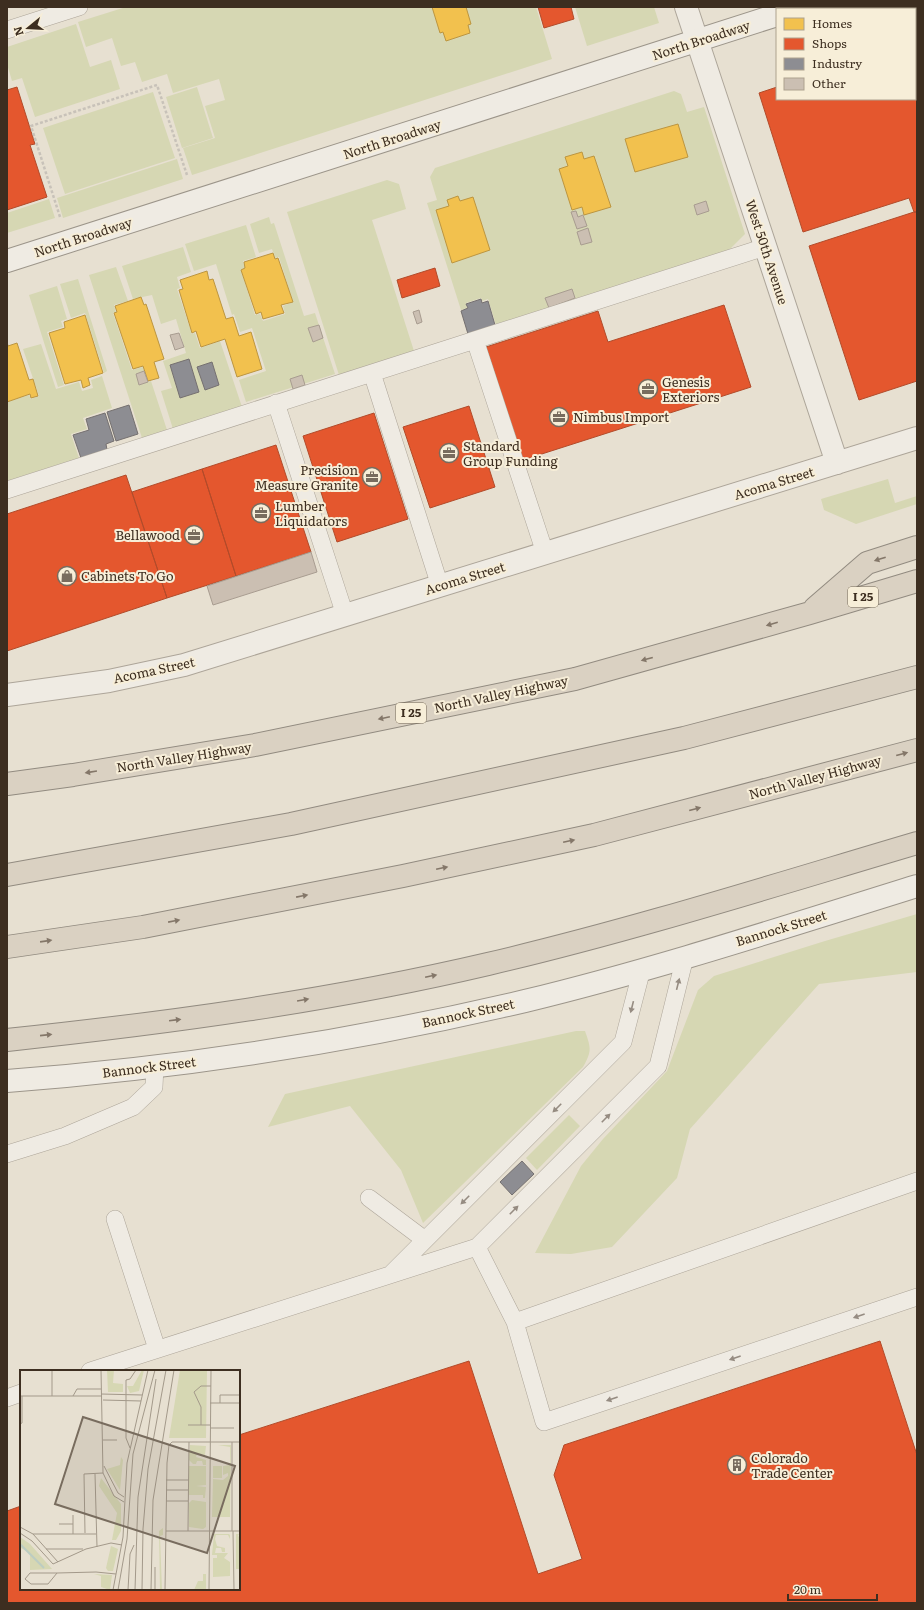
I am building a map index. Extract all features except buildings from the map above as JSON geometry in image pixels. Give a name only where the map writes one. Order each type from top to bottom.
[{"type":"highway","points":[[810,613],[867,563],[917,547]]},
{"type":"highway","name":"North Valley Highway","points":[[7,784],[73,775],[255,745],[575,679],[810,613],[917,581]]},
{"type":"highway","points":[[7,875],[299,822],[684,738],[917,677]]},
{"type":"highway","name":"North Valley Highway","points":[[7,946],[143,927],[404,876],[594,835],[917,750]]},
{"type":"highway","points":[[7,1040],[204,1016],[315,998],[486,964],[579,942],[676,915],[917,842]]},
{"type":"street","name":"West 50th Avenue","points":[[686,7],[837,464]]},
{"type":"street","name":"North Broadway","points":[[7,261],[776,15]]},
{"type":"street","name":"Acoma Street","points":[[7,695],[109,680],[184,665],[917,438]]},
{"type":"street","name":"Bannock Street","points":[[7,1081],[70,1076],[155,1066],[260,1052],[376,1033],[527,1000],[642,969],[917,886]]},
{"type":"lane","points":[[7,30],[79,7]]},
{"type":"lane","points":[[7,490],[765,247]]},
{"type":"lane","points":[[475,340],[546,553]]},
{"type":"lane","points":[[372,373],[440,586]]},
{"type":"lane","points":[[276,403],[345,615]]},
{"type":"lane","points":[[93,1370],[477,1247],[658,1066],[685,957]]},
{"type":"lane","points":[[391,1275],[623,1042],[642,969]]},
{"type":"lane","points":[[7,1154],[65,1136],[133,1107],[154,1087],[155,1066]]},
{"type":"lane","points":[[515,1322],[917,1181]]},
{"type":"lane","points":[[369,1198],[425,1240]]},
{"type":"lane","points":[[115,1219],[157,1349]]},
{"type":"lane","points":[[477,1247],[515,1322],[544,1422],[917,1297]]},
{"type":"lane","points":[[7,1398],[20,1393]]},
{"type":"path","points":[[61,220],[31,126],[157,85],[188,180]]},
{"type":"green space","points":[[126,7],[536,7],[552,59],[192,175],[183,148],[215,138],[205,106],[225,100],[219,79],[173,93],[167,74],[142,82],[135,62],[121,66],[112,38],[86,47],[78,22]]},
{"type":"green space","points":[[575,7],[654,7],[659,23],[587,46]]},
{"type":"green space","points":[[76,24],[90,67],[111,60],[120,89],[35,117],[22,78],[12,81],[7,64],[7,47]]},
{"type":"green space","points":[[197,87],[213,138],[182,148],[166,97]]},
{"type":"green space","points":[[674,91],[681,94],[687,112],[704,107],[745,234],[727,252],[496,325],[488,299],[482,301],[481,298],[466,303],[467,308],[461,310],[427,203],[437,200],[430,177],[435,168]]},
{"type":"green space","points":[[153,92],[175,158],[65,194],[43,128]]},
{"type":"green space","points":[[177,159],[183,179],[63,218],[57,198]]},
{"type":"green space","points":[[387,180],[399,184],[406,209],[372,220],[414,351],[339,375],[287,212]]},
{"type":"green space","points":[[49,199],[55,218],[7,233],[7,213]]},
{"type":"green space","points":[[269,217],[271,224],[274,223],[304,316],[315,313],[335,374],[246,402],[239,380],[266,371],[252,328],[240,332],[234,314],[232,315],[216,264],[194,271],[185,244],[246,225],[256,257],[243,261],[245,268],[241,270],[255,315],[260,314],[263,321],[285,314],[283,306],[293,302],[279,257],[275,258],[272,249],[259,253],[250,224]]},
{"type":"green space","points":[[183,247],[191,272],[177,277],[180,288],[177,289],[192,334],[195,333],[200,348],[220,341],[242,407],[173,429],[161,391],[172,388],[163,361],[186,353],[176,319],[161,324],[152,295],[133,299],[122,266]]},
{"type":"green space","points":[[116,267],[128,301],[114,305],[116,312],[113,313],[132,370],[143,367],[148,382],[151,381],[167,430],[142,438],[89,275]]},
{"type":"green space","points":[[78,279],[107,371],[104,373],[85,313],[71,318],[60,284]]},
{"type":"green space","points":[[57,286],[67,319],[61,321],[63,327],[47,332],[64,385],[58,387],[29,295]]},
{"type":"green space","points":[[41,344],[56,389],[79,382],[82,391],[93,388],[91,380],[102,376],[112,408],[83,418],[87,429],[71,434],[79,458],[7,481],[7,402],[29,395],[31,399],[39,396],[23,349]]},
{"type":"green space","points":[[888,479],[895,503],[917,496],[917,504],[856,524],[824,510],[821,499]]},
{"type":"green space","points":[[917,914],[917,972],[819,984],[690,1129],[677,1178],[612,1247],[571,1254],[535,1253],[581,1166],[603,1139],[667,1071],[698,990],[714,976]]},
{"type":"green space","points":[[576,1031],[585,1031],[590,1049],[583,1067],[423,1223],[401,1170],[350,1106],[268,1127],[285,1094]]},
{"type":"green space","points":[[569,1115],[580,1126],[537,1170],[526,1158]]},
{"type":"place","name":"Genesis Exteriors","points":[[648,389]]},
{"type":"place","name":"Nimbus Import","points":[[559,417]]},
{"type":"place","name":"Standard Group Funding","points":[[449,453]]},
{"type":"place","name":"Precision Measure Granite","points":[[372,477]]},
{"type":"place","name":"Lumber Liquidators","points":[[261,513]]},
{"type":"place","name":"Bellawood","points":[[194,535]]},
{"type":"place","name":"Cabinets To Go","points":[[67,576]]},
{"type":"place","name":"Colorado Trade Center","points":[[737,1465]]}]
